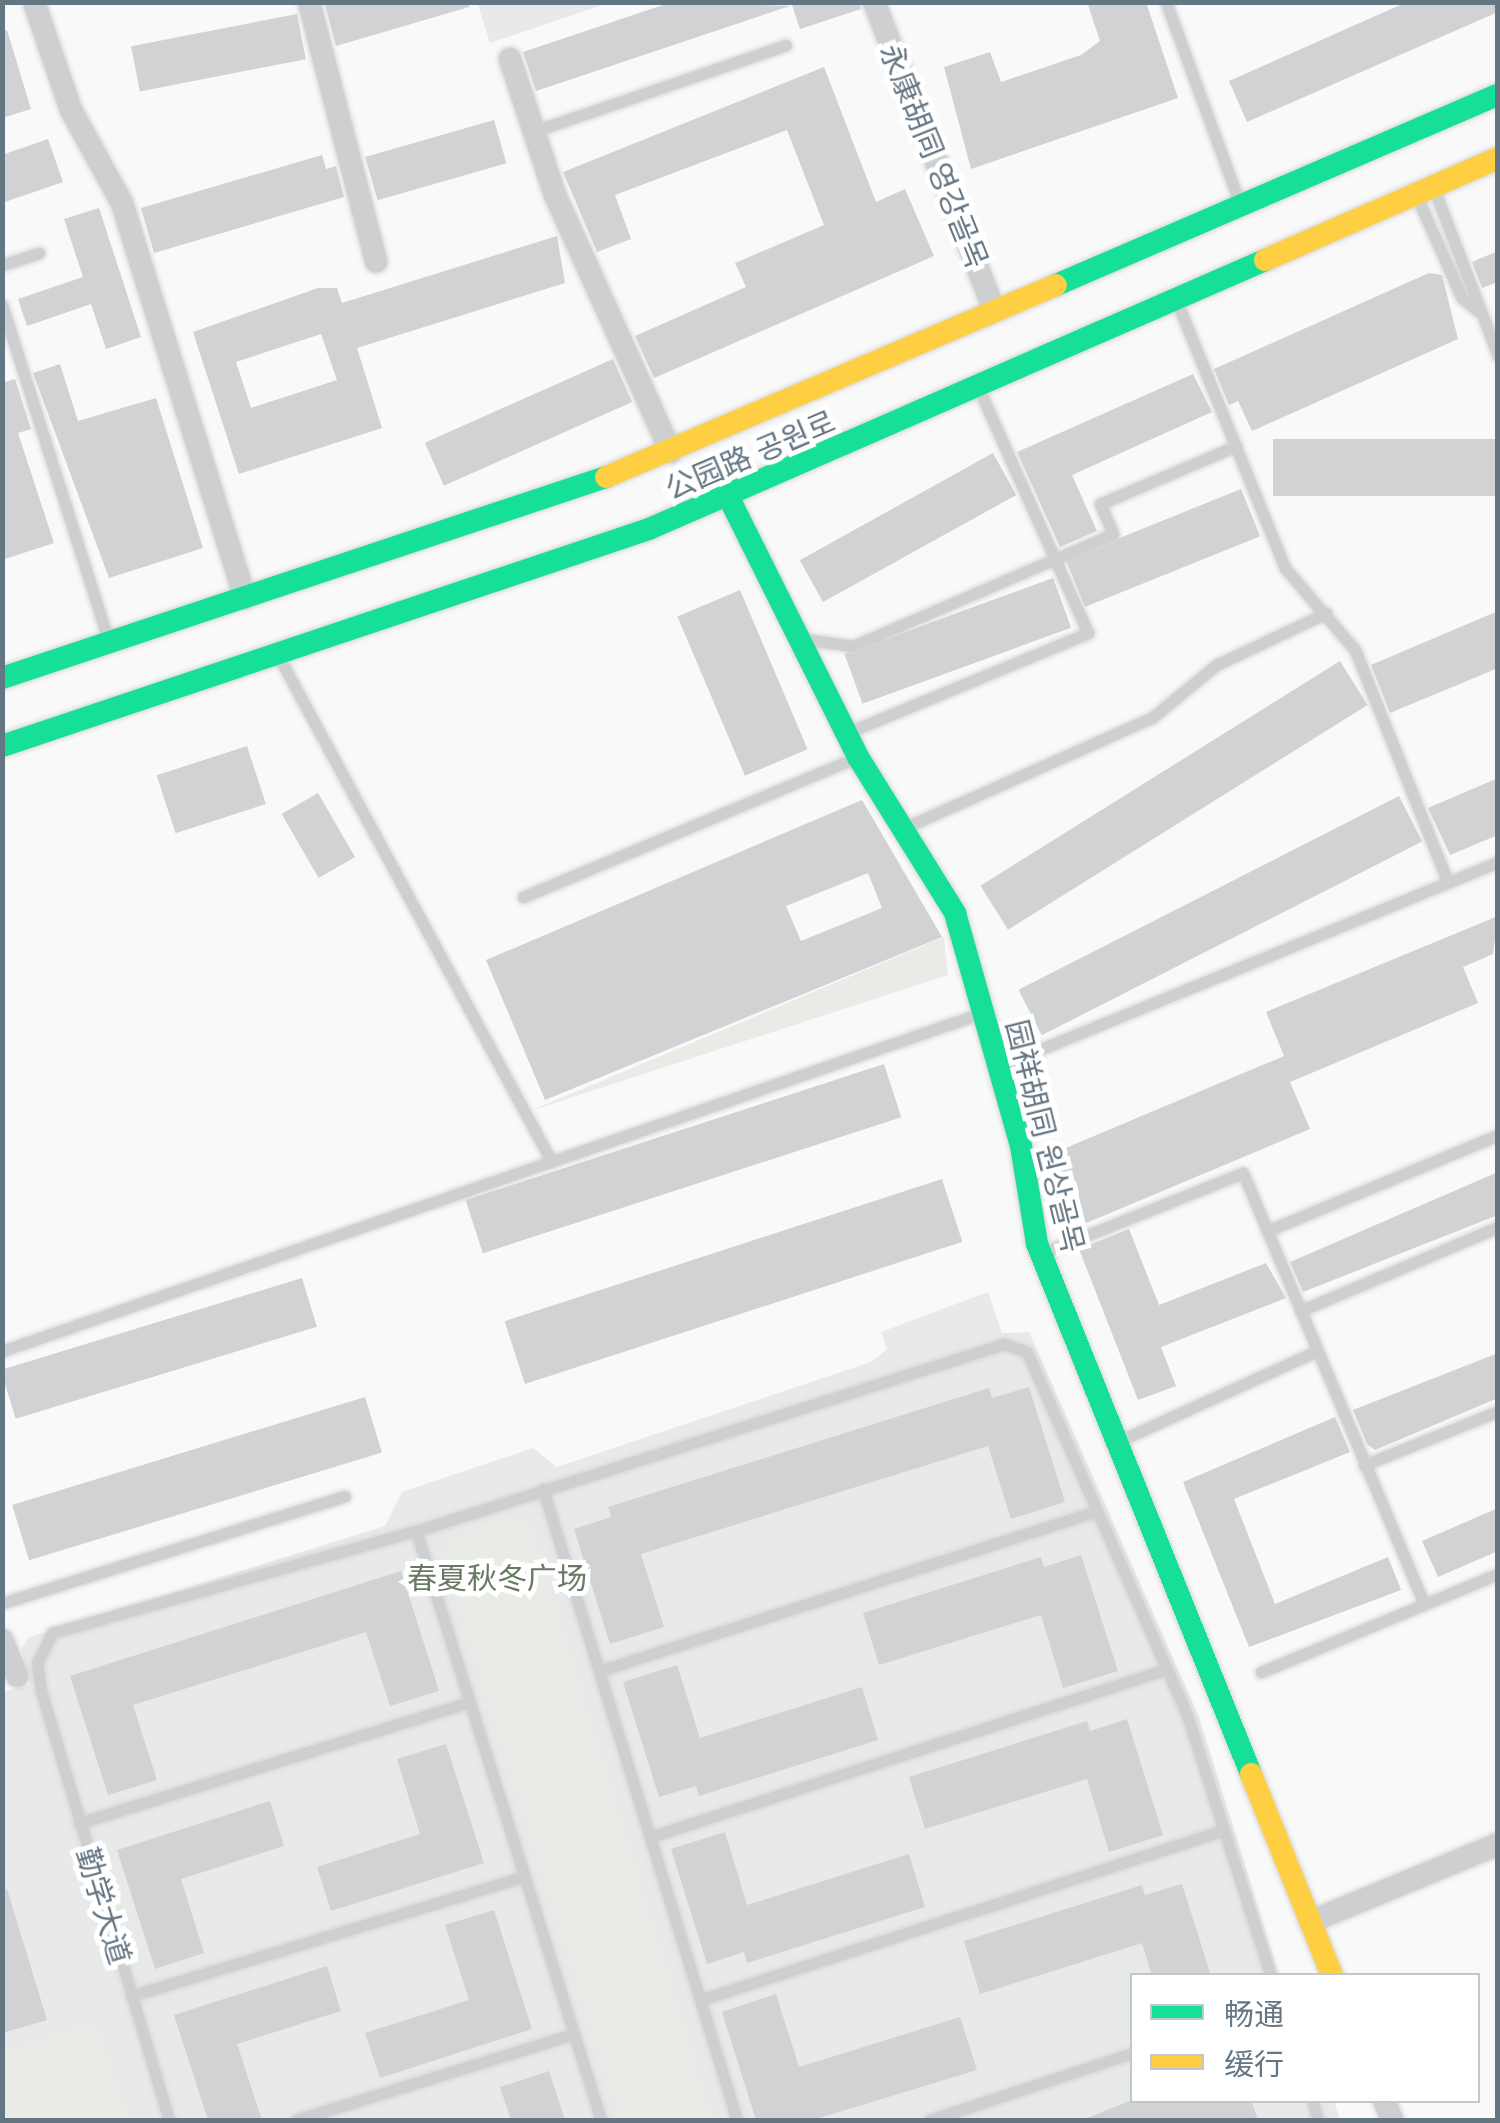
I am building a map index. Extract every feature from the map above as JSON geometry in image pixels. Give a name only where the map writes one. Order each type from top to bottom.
[{"type":"main road","name":"公园路 공원로","points":[[2,678],[671,452],[1239,202],[1498,95]]},
{"type":"main road","name":"公园路 공원로","points":[[2,746],[280,659],[730,498],[1498,158]]},
{"type":"main road","name":"园祥胡同 원상골목","points":[[730,498],[858,756],[906,827],[955,913],[998,1066],[1041,1254],[1113,1443],[1331,1973]]},
{"type":"street","points":[[34,2],[71,110],[122,203],[245,598]]},
{"type":"street","points":[[310,2],[376,262]]},
{"type":"street","name":"永康胡同 영강골목","points":[[874,2],[994,309]]},
{"type":"street","points":[[510,59],[535,131],[671,452]]},
{"type":"street","points":[[2,1640],[17,1676]]},
{"type":"street","points":[[1310,1922],[1498,1844]]},
{"type":"lane","points":[[1166,2],[1239,202]]},
{"type":"lane","points":[[535,131],[786,45]]},
{"type":"lane","points":[[1424,191],[1462,298],[1478,311]]},
{"type":"lane","points":[[1424,191],[1478,290],[1478,311],[1498,356]]},
{"type":"lane","points":[[2,265],[39,253]]},
{"type":"lane","points":[[1177,301],[1285,568],[1355,650],[1448,882]]},
{"type":"lane","points":[[2,305],[110,644]]},
{"type":"lane","points":[[846,733],[1088,633],[979,388]]},
{"type":"lane","points":[[799,640],[853,646],[1113,534],[1100,504],[1236,446]]},
{"type":"lane","points":[[906,827],[1153,716],[1216,665],[1326,613]]},
{"type":"lane","points":[[280,659],[549,1157]]},
{"type":"lane","points":[[523,896],[858,756]]},
{"type":"lane","points":[[998,1066],[1498,862]]},
{"type":"lane","points":[[2,1351],[549,1157],[983,1013]]},
{"type":"lane","points":[[1267,1231],[1498,1134]]},
{"type":"lane","points":[[1041,1254],[1242,1173],[1424,1604]]},
{"type":"lane","points":[[1300,1310],[1498,1226]]},
{"type":"lane","points":[[601,2120],[571,2035],[416,1531],[1004,1344],[1027,1352],[1167,1669],[1270,1973]]},
{"type":"lane","points":[[1113,1443],[1317,1351]]},
{"type":"lane","points":[[1364,1465],[1498,1411]]},
{"type":"lane","points":[[543,1488],[737,2120]]},
{"type":"lane","points":[[2,1603],[345,1496]]},
{"type":"lane","points":[[598,1671],[1097,1510]]},
{"type":"lane","name":"勤学大道","points":[[169,2120],[41,1691],[37,1663],[52,1633],[416,1531]]},
{"type":"lane","points":[[1261,1672],[1498,1574]]},
{"type":"lane","points":[[650,1837],[1167,1669]]},
{"type":"lane","points":[[80,1824],[468,1704]]},
{"type":"lane","points":[[700,2000],[1224,1830]]},
{"type":"lane","points":[[131,1996],[522,1878]]},
{"type":"lane","points":[[296,2120],[571,2035]]},
{"type":"lane","points":[[930,2120],[1130,2054]]},
{"type":"shaded area","points":[[477,2],[608,2],[608,3],[490,43]]},
{"type":"shaded area","points":[[988,1292],[1002,1333],[1029,1332],[1199,1717],[1278,1973],[1130,1973],[1130,2103],[1335,2103],[1340,2120],[3,2120],[3,1692],[30,1684],[21,1649],[29,1637],[385,1526],[402,1492],[533,1448],[557,1467],[871,1362],[887,1349],[881,1332]]},
{"type":"green space","points":[[944,937],[948,975],[530,1111]]},
{"type":"green space","name":"春夏秋冬广场","points":[[511,1517],[530,1526],[711,2120],[621,2120],[444,1558],[453,1537]]},
{"type":"green space","points":[[95,2022],[127,2120],[3,2120],[3,2053]]},
{"type":"building","points":[[469,2],[469,7],[336,46],[325,5]]},
{"type":"building","points":[[672,2],[790,6],[536,91],[523,52]]},
{"type":"building","points":[[791,2],[859,2],[861,9],[800,29]]},
{"type":"building","points":[[1087,2],[1146,2],[1178,98],[971,169],[944,67],[990,52],[1001,82],[1081,55],[1100,41]]},
{"type":"building","points":[[1407,2],[1498,2],[1498,12],[1247,122],[1229,81]]},
{"type":"building","points":[[297,14],[306,59],[140,91],[131,46]]},
{"type":"building","points":[[7,30],[31,109],[2,118],[2,31]]},
{"type":"building","points":[[824,67],[876,202],[905,189],[934,256],[654,378],[635,336],[746,287],[735,263],[824,225],[787,130],[615,195],[631,239],[597,252],[563,172]]},
{"type":"building","points":[[494,120],[506,163],[378,200],[365,157]]},
{"type":"building","points":[[48,139],[63,182],[2,203],[2,155]]},
{"type":"building","points":[[322,155],[326,169],[336,166],[344,197],[154,253],[141,208]]},
{"type":"building","points":[[99,208],[141,337],[106,349],[91,304],[27,326],[18,299],[83,277],[64,219]]},
{"type":"building","points":[[557,236],[565,283],[357,348],[382,428],[239,474],[193,332],[318,288],[337,288],[342,303]],"holes":[[[321,334],[337,380],[251,408],[236,362]]]},
{"type":"building","points":[[1498,251],[1498,282],[1482,288],[1472,262]]},
{"type":"building","points":[[1429,273],[1442,275],[1458,339],[1252,431],[1238,401],[1229,405],[1214,369]]},
{"type":"building","points":[[613,359],[632,402],[444,486],[425,443]]},
{"type":"building","points":[[60,364],[78,421],[156,398],[203,548],[109,578],[33,373]]},
{"type":"building","points":[[1193,374],[1212,412],[1072,475],[1097,531],[1060,547],[1017,452]]},
{"type":"building","points":[[15,379],[31,429],[18,433],[54,543],[2,560],[2,383]]},
{"type":"building","points":[[1273,439],[1498,439],[1498,496],[1273,496]]},
{"type":"building","points":[[993,453],[1016,495],[823,602],[800,560]]},
{"type":"building","points":[[1241,489],[1260,536],[1085,607],[1066,560]]},
{"type":"building","points":[[1053,578],[1071,628],[863,704],[844,654]]},
{"type":"building","points":[[740,590],[808,749],[745,776],[677,617]]},
{"type":"building","points":[[1498,611],[1498,668],[1390,713],[1371,665]]},
{"type":"building","points":[[1340,661],[1368,705],[1008,930],[980,886]]},
{"type":"building","points":[[247,746],[266,804],[175,833],[157,775]]},
{"type":"building","points":[[1498,778],[1498,835],[1450,855],[1428,808]]},
{"type":"building","points":[[318,793],[355,857],[319,878],[282,814]]},
{"type":"building","points":[[1399,796],[1422,841],[1042,1035],[1019,990]]},
{"type":"building","points":[[862,800],[942,937],[545,1100],[486,960]],"holes":[[[868,873],[882,908],[801,941],[786,906]]]},
{"type":"building","points":[[1498,916],[1493,954],[1463,967],[1478,1003],[1290,1082],[1310,1129],[1065,1232],[1042,1158],[1284,1056],[1266,1012]]},
{"type":"building","points":[[884,1064],[901,1117],[483,1253],[466,1200]]},
{"type":"building","points":[[1498,1172],[1498,1215],[1303,1292],[1290,1262]]},
{"type":"building","points":[[942,1179],[962,1242],[525,1384],[505,1321]]},
{"type":"building","points":[[1129,1229],[1159,1305],[1266,1263],[1286,1298],[1161,1347],[1176,1386],[1138,1400],[1079,1249]]},
{"type":"building","points":[[302,1278],[317,1327],[16,1419],[2,1370]]},
{"type":"building","points":[[1498,1353],[1498,1398],[1375,1450],[1367,1444],[1353,1410]]},
{"type":"building","points":[[1029,1387],[1065,1502],[1011,1519],[988,1446],[641,1554],[664,1627],[610,1644],[574,1529],[611,1517],[608,1507],[989,1388],[992,1398]]},
{"type":"building","points":[[365,1397],[382,1452],[29,1560],[12,1505]]},
{"type":"building","points":[[1335,1417],[1350,1452],[1234,1499],[1275,1604],[1388,1557],[1401,1590],[1249,1647],[1183,1482]]},
{"type":"building","points":[[1498,1508],[1498,1551],[1438,1577],[1422,1541]]},
{"type":"building","points":[[1081,1555],[1118,1671],[1063,1688],[1041,1615],[879,1665],[863,1613],[1041,1557],[1044,1567]]},
{"type":"building","points":[[401,1571],[439,1691],[390,1706],[366,1632],[133,1705],[157,1780],[108,1795],[70,1676]]},
{"type":"building","points":[[677,1665],[700,1738],[862,1687],[878,1740],[699,1796],[696,1786],[659,1797],[623,1682]]},
{"type":"building","points":[[1127,1719],[1163,1835],[1109,1852],[1087,1779],[925,1829],[909,1777],[1087,1721],[1090,1731]]},
{"type":"building","points":[[446,1744],[484,1863],[331,1911],[317,1867],[420,1834],[397,1759]]},
{"type":"building","points":[[270,1801],[284,1846],[181,1879],[204,1953],[155,1969],[117,1850]]},
{"type":"building","points":[[725,1832],[747,1905],[909,1854],[925,1907],[747,1963],[744,1952],[707,1964],[671,1849]]},
{"type":"building","points":[[1182,1884],[1210,1973],[1151,1973],[1142,1943],[980,1994],[964,1941],[1142,1885],[1145,1895]]},
{"type":"building","points":[[7,1889],[47,2020],[2,2033],[2,1890]]},
{"type":"building","points":[[494,1910],[532,2029],[380,2078],[365,2033],[469,2000],[445,1925]]},
{"type":"building","points":[[327,1966],[341,2011],[237,2044],[262,2120],[208,2120],[174,2015]]},
{"type":"building","points":[[776,1994],[799,2067],[960,2017],[977,2070],[813,2120],[756,2120],[722,2012]]},
{"type":"building","points":[[549,2071],[565,2120],[511,2120],[500,2087]]},
{"type":"building","points":[[1130,2101],[1252,2103],[1258,2120],[1082,2120]]},
{"type":"traffic: fast","points":[[1056,285],[1498,95]]},
{"type":"traffic: fast","points":[[2,746],[649,529],[1265,260]]},
{"type":"traffic: fast","points":[[2,678],[606,477]]},
{"type":"traffic: fast","points":[[729,498],[858,757],[955,913],[1021,1146],[1037,1244],[1251,1774]]},
{"type":"traffic: slow","points":[[1265,260],[1498,158]]},
{"type":"traffic: slow","points":[[606,477],[1056,285]]},
{"type":"traffic: slow","points":[[1251,1774],[1331,1973]]}]
